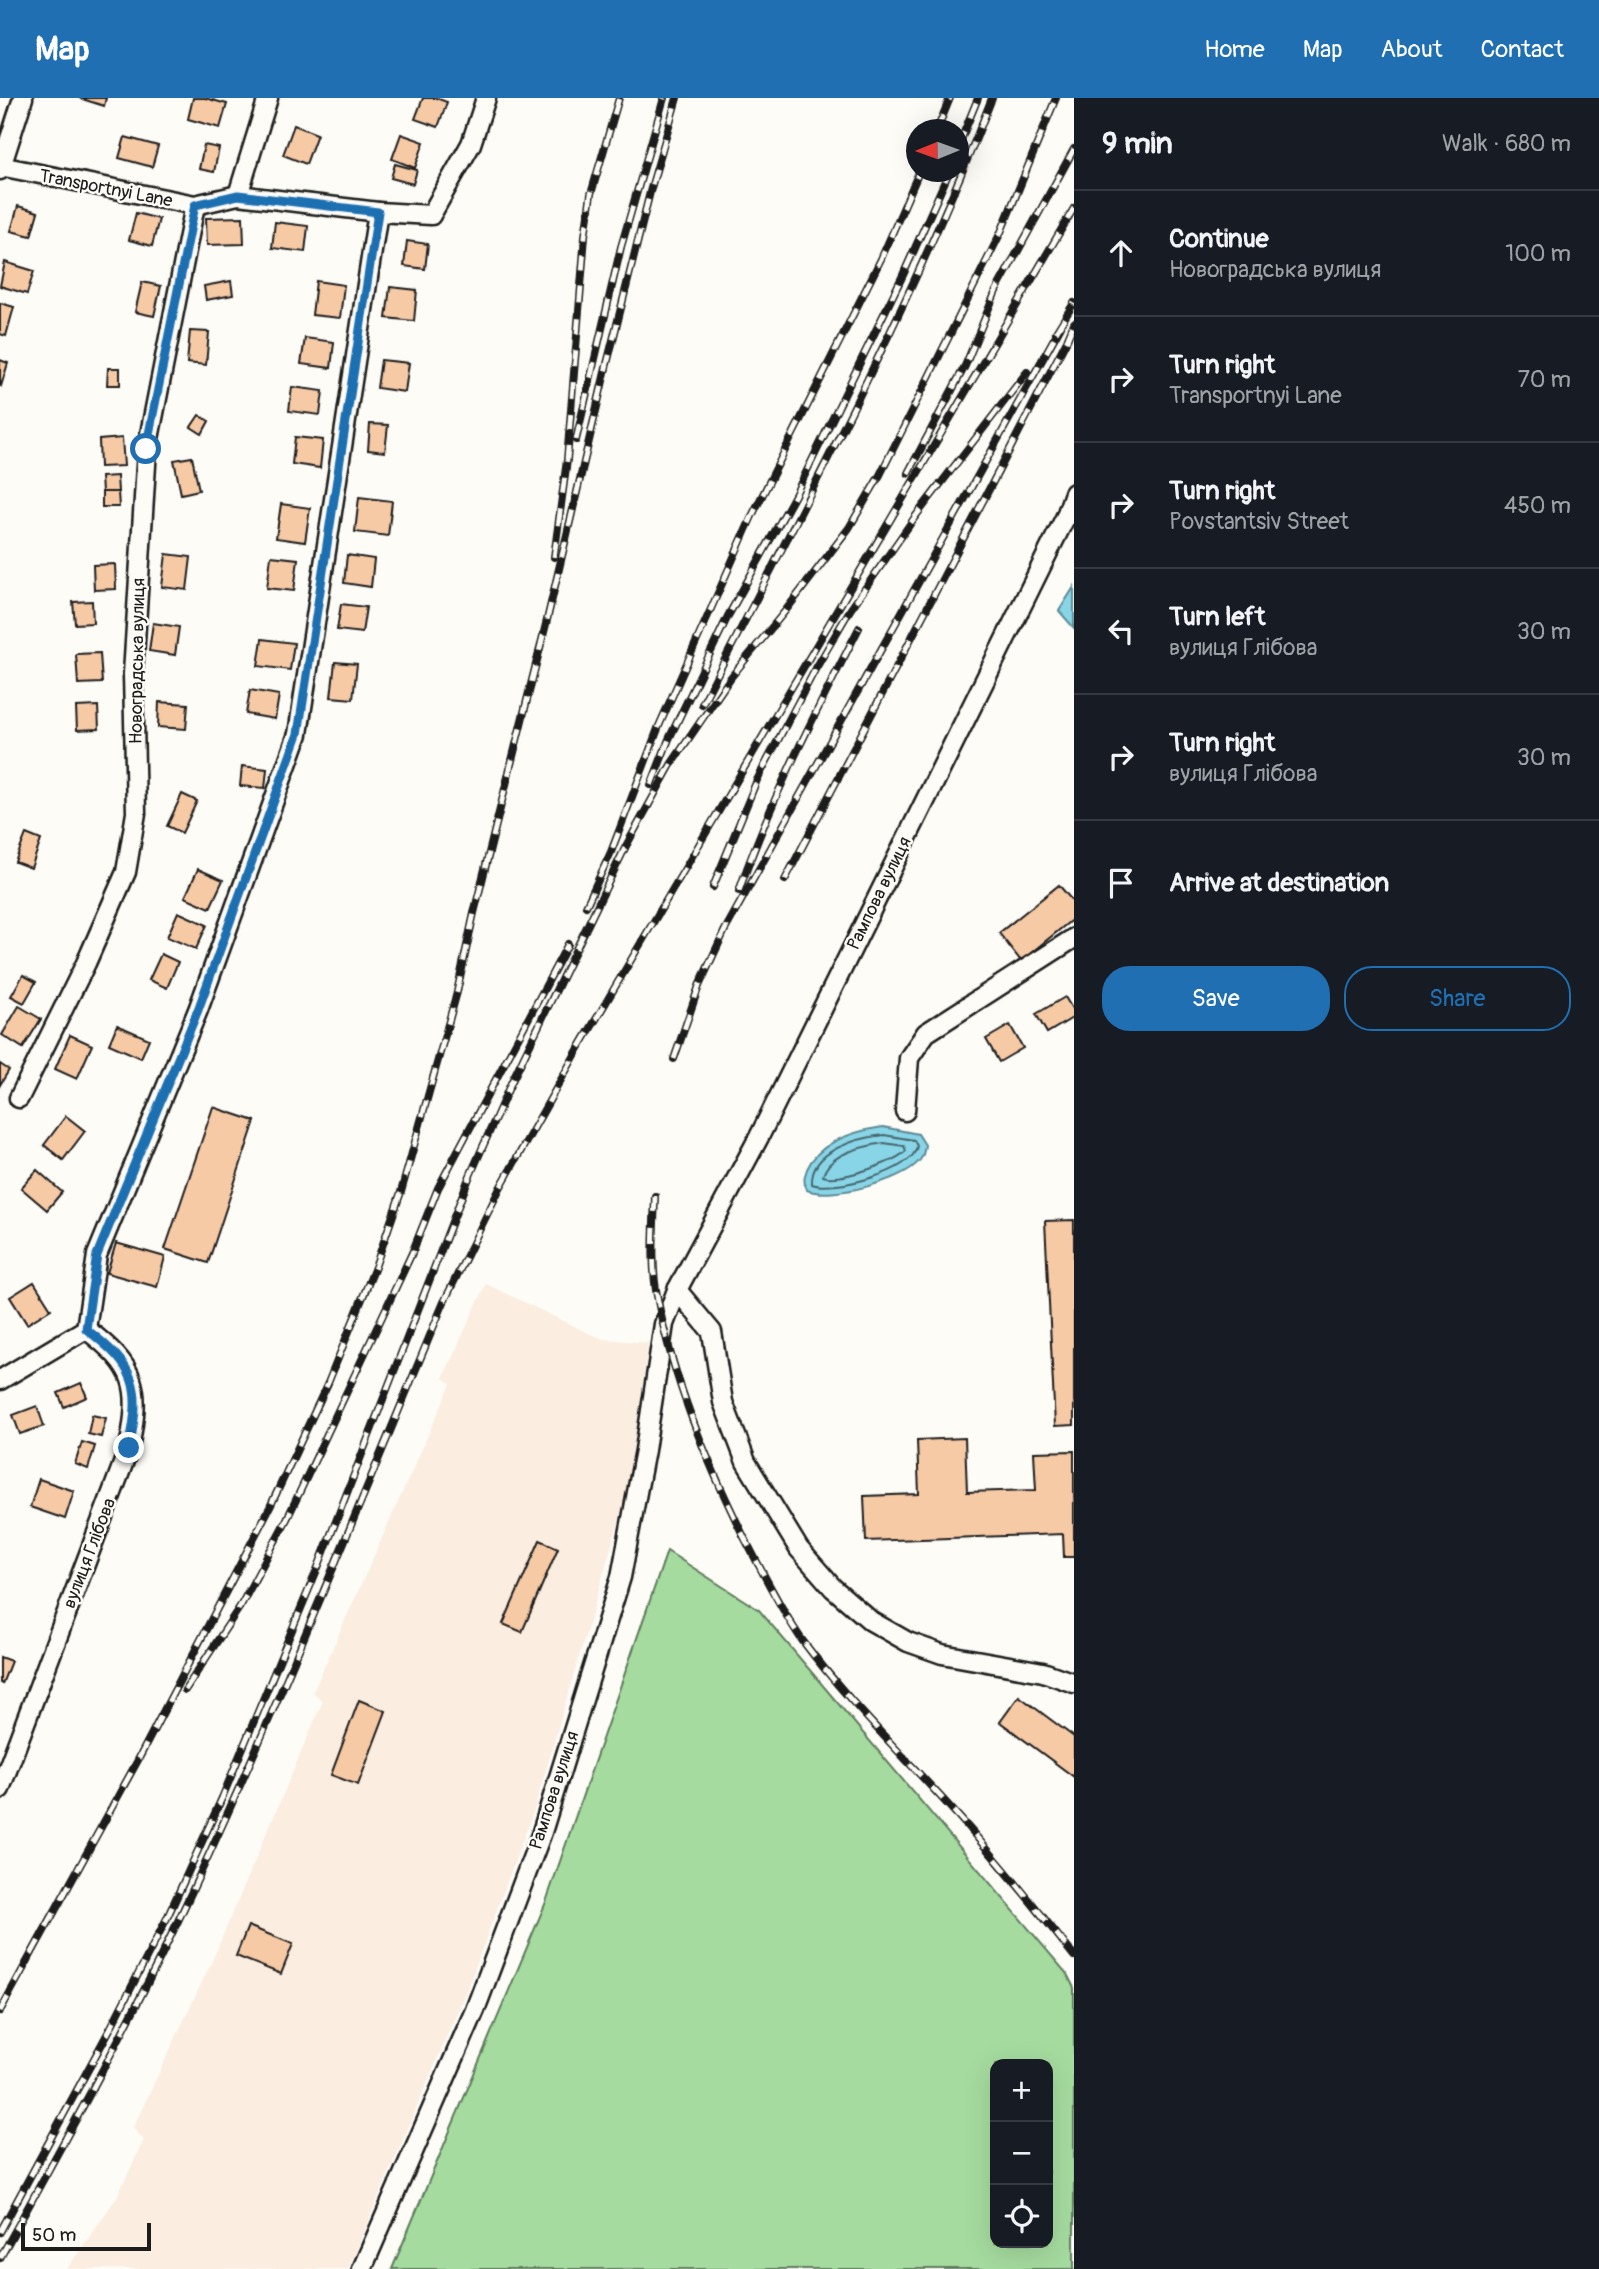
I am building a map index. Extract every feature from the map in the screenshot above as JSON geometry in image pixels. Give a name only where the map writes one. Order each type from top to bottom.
[{"type":"street","points":[[0,168],[23,98]]},
{"type":"street","points":[[238,195],[268,98]]},
{"type":"street","name":"Transportnyi Lane","points":[[0,168],[195,205],[238,195],[378,212],[431,215],[471,144],[486,98]]},
{"type":"street","name":"Новоградська вулиця","points":[[19,1098],[86,963],[125,873],[136,813],[133,674],[146,449],[195,205]]},
{"type":"street","points":[[0,1381],[86,1329],[97,1255],[198,1010],[298,734],[378,212]]},
{"type":"street","name":"Рампова вулиця","points":[[362,2269],[475,2010],[541,1832],[621,1577],[645,1450],[664,1324],[677,1290],[759,1137],[1070,517],[1074,493]]},
{"type":"street","points":[[905,1111],[909,1058],[926,1033],[1074,938]]},
{"type":"street","points":[[677,1290],[712,1332],[723,1402],[746,1462],[799,1549],[834,1588],[870,1621],[908,1642],[943,1654],[1043,1672],[1074,1683]]},
{"type":"street","name":"вулиця Глібова","points":[[0,1789],[129,1448],[136,1412],[132,1377],[110,1347],[86,1329]]},
{"type":"shaded area","points":[[486,1284],[603,1339],[648,1343],[629,1486],[534,1810],[469,1984],[348,2269],[67,2269],[117,2197],[144,2140],[133,2128],[213,1959],[323,1701],[313,1692],[451,1384],[443,1378]]},
{"type":"green space","points":[[667,1551],[759,1610],[1067,1974],[1074,1988],[1074,2269],[392,2269],[546,1902]]},
{"type":"water","points":[[1074,587],[1074,628],[1059,611]]},
{"type":"water","points":[[883,1127],[918,1134],[925,1145],[920,1160],[912,1168],[866,1187],[833,1192],[807,1190],[804,1182],[806,1172],[820,1151],[839,1139]]},
{"type":"building","points":[[79,98],[106,98],[104,106]]},
{"type":"building","points":[[193,98],[227,104],[220,128],[188,119]]},
{"type":"building","points":[[423,98],[436,98],[447,102],[438,127],[415,119]]},
{"type":"building","points":[[294,125],[317,134],[306,164],[283,155]]},
{"type":"building","points":[[401,134],[424,142],[415,168],[392,159]]},
{"type":"building","points":[[125,137],[158,146],[152,167],[119,158]]},
{"type":"building","points":[[204,145],[219,148],[214,172],[199,169]]},
{"type":"building","points":[[395,164],[417,170],[413,184],[391,178]]},
{"type":"building","points":[[18,206],[38,212],[31,236],[11,231]]},
{"type":"building","points":[[136,213],[159,219],[152,246],[129,240]]},
{"type":"building","points":[[243,217],[244,244],[207,245],[206,218]]},
{"type":"building","points":[[275,222],[308,226],[305,252],[272,248]]},
{"type":"building","points":[[407,241],[428,244],[425,269],[404,266]]},
{"type":"building","points":[[5,262],[34,271],[27,294],[0,286]]},
{"type":"building","points":[[231,281],[233,295],[206,300],[204,286]]},
{"type":"building","points":[[316,281],[344,285],[340,318],[312,315]]},
{"type":"building","points":[[142,282],[161,286],[154,316],[135,312]]},
{"type":"building","points":[[390,287],[417,290],[414,321],[386,318]]},
{"type":"building","points":[[0,303],[14,307],[6,336],[0,334]]},
{"type":"building","points":[[190,331],[209,332],[206,365],[187,363]]},
{"type":"building","points":[[305,338],[334,342],[331,368],[301,364]]},
{"type":"building","points":[[0,360],[8,363],[1,386],[0,385]]},
{"type":"building","points":[[381,360],[409,363],[405,392],[377,388]]},
{"type":"building","points":[[108,368],[120,368],[120,385],[107,385]]},
{"type":"building","points":[[292,387],[323,391],[320,415],[289,411]]},
{"type":"building","points":[[199,415],[209,421],[202,434],[191,427]]},
{"type":"building","points":[[370,424],[388,425],[385,452],[368,450]]},
{"type":"building","points":[[295,437],[323,440],[320,468],[292,464]]},
{"type":"building","points":[[122,438],[124,466],[100,467],[99,440]]},
{"type":"building","points":[[192,457],[199,490],[181,494],[174,460]]},
{"type":"building","points":[[117,476],[118,492],[102,492],[101,477]]},
{"type":"building","points":[[102,492],[118,492],[119,507],[102,507]]},
{"type":"building","points":[[359,497],[392,501],[388,536],[355,532]]},
{"type":"building","points":[[281,504],[310,508],[305,542],[276,538]]},
{"type":"building","points":[[166,554],[191,557],[187,590],[162,587]]},
{"type":"building","points":[[347,555],[374,559],[371,587],[344,583]]},
{"type":"building","points":[[271,556],[298,559],[294,591],[267,588]]},
{"type":"building","points":[[115,564],[116,589],[94,590],[93,565]]},
{"type":"building","points":[[92,601],[93,623],[75,624],[73,602]]},
{"type":"building","points":[[341,604],[366,607],[362,633],[337,630]]},
{"type":"building","points":[[153,623],[179,627],[175,655],[149,651]]},
{"type":"building","points":[[262,639],[294,643],[290,670],[258,666]]},
{"type":"building","points":[[100,653],[102,683],[78,684],[76,654]]},
{"type":"building","points":[[335,662],[357,664],[353,699],[331,697]]},
{"type":"building","points":[[250,690],[279,695],[275,719],[246,714]]},
{"type":"building","points":[[159,702],[188,704],[186,729],[158,727]]},
{"type":"building","points":[[98,706],[99,729],[77,730],[76,707]]},
{"type":"building","points":[[242,766],[267,769],[265,788],[240,786]]},
{"type":"building","points":[[182,794],[197,801],[182,833],[167,826]]},
{"type":"building","points":[[26,834],[41,840],[31,868],[15,862]]},
{"type":"building","points":[[198,869],[223,880],[210,908],[185,897]]},
{"type":"building","points":[[1059,885],[1074,903],[1074,918],[1021,961],[999,933]]},
{"type":"building","points":[[178,912],[207,925],[196,949],[167,937]]},
{"type":"building","points":[[161,954],[178,962],[167,988],[149,980]]},
{"type":"building","points":[[23,975],[36,982],[24,1003],[11,996]]},
{"type":"building","points":[[1065,997],[1074,1017],[1047,1033],[1036,1014]]},
{"type":"building","points":[[19,1006],[41,1019],[23,1048],[2,1035]]},
{"type":"building","points":[[117,1025],[149,1039],[141,1058],[109,1044]]},
{"type":"building","points":[[1010,1025],[1023,1048],[999,1062],[986,1039]]},
{"type":"building","points":[[70,1035],[92,1045],[77,1079],[55,1069]]},
{"type":"building","points":[[0,1064],[9,1070],[0,1085]]},
{"type":"building","points":[[213,1107],[255,1121],[208,1263],[165,1249]]},
{"type":"building","points":[[66,1116],[85,1131],[63,1160],[44,1145]]},
{"type":"building","points":[[37,1170],[62,1192],[47,1210],[21,1188]]},
{"type":"building","points":[[1074,1220],[1074,1425],[1055,1426],[1045,1221]]},
{"type":"building","points":[[116,1243],[165,1257],[157,1287],[107,1273]]},
{"type":"building","points":[[34,1282],[51,1309],[27,1324],[10,1297]]},
{"type":"building","points":[[81,1383],[87,1397],[64,1407],[58,1393]]},
{"type":"building","points":[[37,1406],[44,1426],[20,1434],[13,1415]]},
{"type":"building","points":[[92,1415],[106,1418],[101,1437],[88,1434]]},
{"type":"building","points":[[965,1438],[967,1492],[1036,1490],[1034,1452],[1074,1451],[1074,1557],[1064,1557],[1063,1534],[866,1541],[864,1496],[919,1494],[917,1440]]},
{"type":"building","points":[[82,1442],[95,1446],[88,1469],[75,1464]]},
{"type":"building","points":[[39,1479],[74,1491],[65,1519],[30,1507]]},
{"type":"building","points":[[540,1540],[558,1548],[522,1632],[503,1624]]},
{"type":"building","points":[[0,1657],[11,1661],[2,1684],[0,1683]]},
{"type":"building","points":[[1019,1696],[1074,1737],[1074,1777],[1000,1722]]},
{"type":"building","points":[[359,1700],[386,1711],[358,1785],[331,1775]]},
{"type":"building","points":[[248,1926],[293,1944],[281,1974],[236,1956]]},
{"type":"railway","points":[[554,557],[567,460],[585,236],[591,194],[619,98]]},
{"type":"railway","points":[[576,440],[621,247],[664,98]]},
{"type":"railway","points":[[0,2011],[138,1760],[270,1507],[328,1383],[375,1267],[401,1192],[457,992],[606,368],[651,188],[677,98]]},
{"type":"railway","points":[[941,119],[950,98]]},
{"type":"railway","points":[[969,120],[978,98]]},
{"type":"railway","points":[[702,704],[892,329],[992,98]]},
{"type":"railway","points":[[0,2232],[167,1918],[222,1798],[319,1565],[469,1178],[511,1083],[626,846],[672,763],[731,677],[849,528],[880,475],[1001,232],[1056,98]]},
{"type":"railway","points":[[908,473],[965,366],[996,291],[1074,149]]},
{"type":"railway","points":[[586,906],[611,852],[659,726],[753,514],[881,259],[915,182]]},
{"type":"railway","points":[[651,785],[669,739],[728,616],[795,495],[903,275],[945,182]]},
{"type":"railway","points":[[0,2258],[114,2049],[178,1921],[281,1691],[444,1302],[500,1188],[575,1055],[1074,208]]},
{"type":"railway","points":[[1056,332],[1074,303]]},
{"type":"railway","points":[[785,880],[1074,323]]},
{"type":"railway","points":[[674,1059],[699,986],[725,930],[1061,326]]},
{"type":"railway","points":[[713,887],[757,780],[850,610],[915,517],[1027,372]]},
{"type":"railway","points":[[739,891],[779,790],[859,628]]},
{"type":"railway","points":[[185,1690],[241,1605],[287,1519],[412,1253],[438,1188],[568,944]]},
{"type":"railway","points":[[655,1196],[655,1284],[672,1359],[717,1480],[772,1590],[794,1628],[819,1662],[949,1806],[1074,1956]]},
{"type":"route","points":[[129,1448],[136,1412],[132,1377],[110,1347],[86,1329],[97,1255],[198,1010],[298,734],[378,212],[238,195],[195,205],[146,449]]}]
